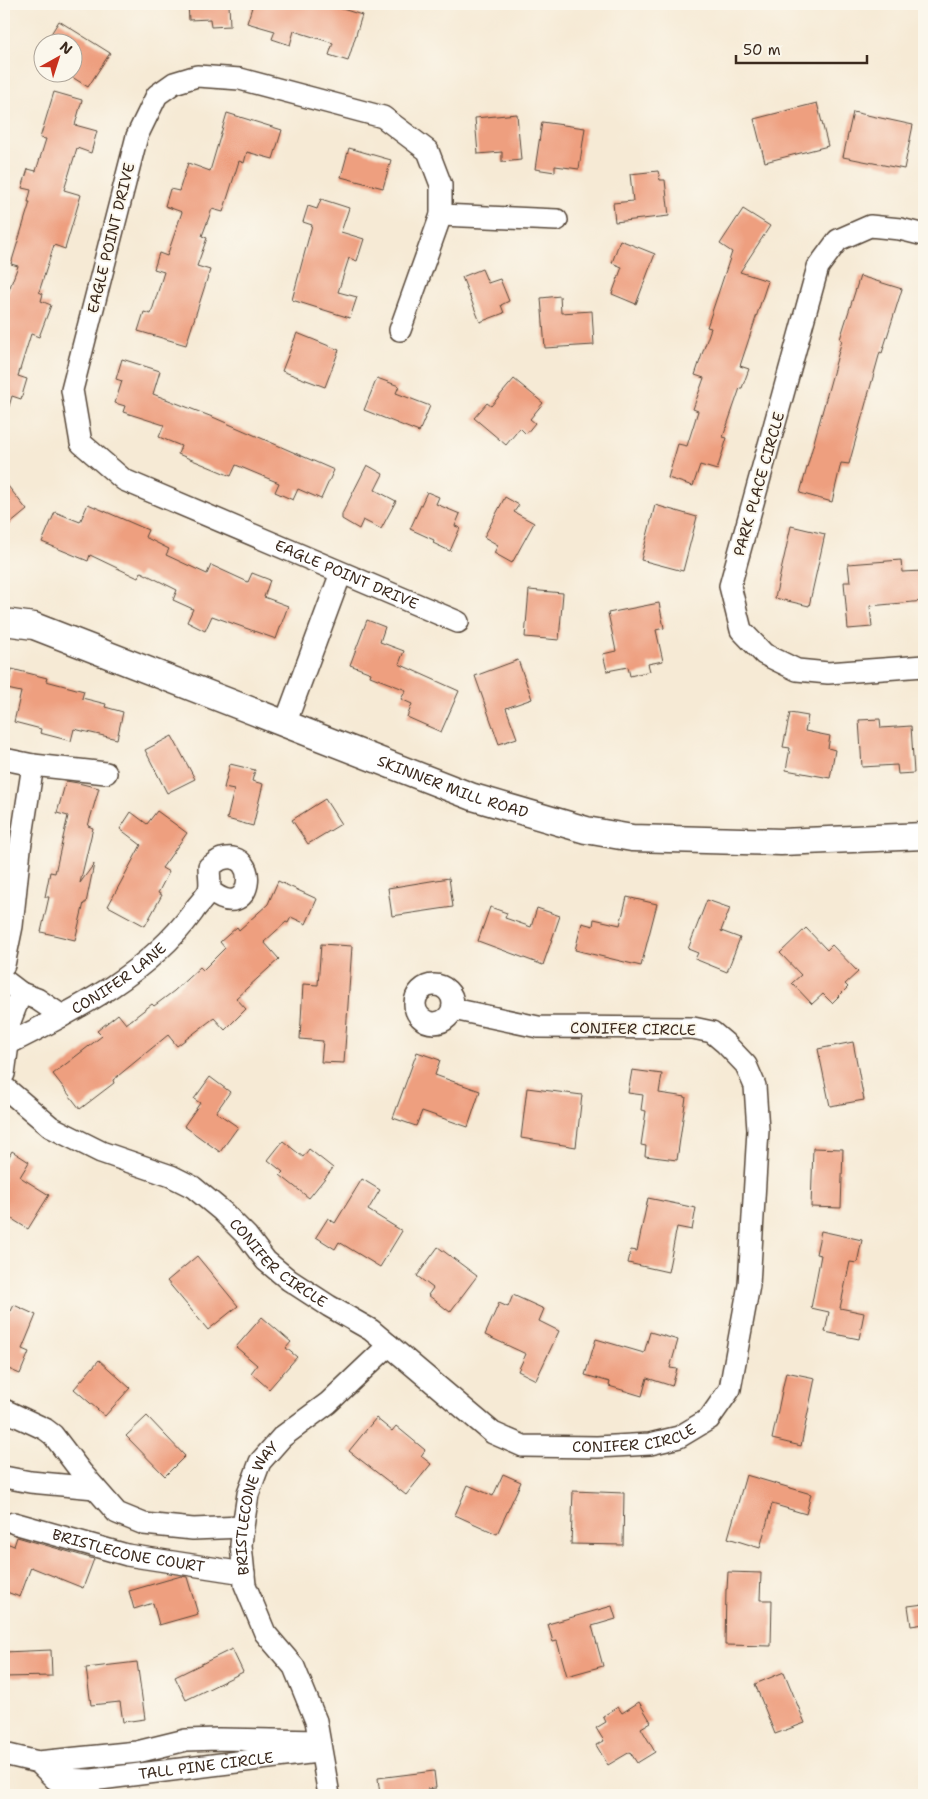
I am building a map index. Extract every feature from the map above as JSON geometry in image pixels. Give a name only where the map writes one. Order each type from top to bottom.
[{"type":"street","name":"EAGLE POINT DRIVE","points":[[400,330],[441,215],[441,185],[428,151],[383,117],[240,79],[197,76],[174,83],[157,95],[138,136],[72,390],[81,443],[124,480],[458,622]]},
{"type":"street","points":[[441,215],[556,220]]},
{"type":"street","name":"PARK PLACE CIRCLE","points":[[924,235],[900,229],[870,226],[838,240],[818,268],[730,586],[741,630],[764,654],[797,670],[828,673],[924,666]]},
{"type":"street","points":[[285,724],[341,573]]},
{"type":"street","points":[[4,611],[34,626]]},
{"type":"street","name":"SKINNER MILL ROAD","points":[[4,622],[34,626],[473,797],[586,830],[623,836],[781,842],[924,836]]},
{"type":"street","points":[[4,759],[34,765],[106,773]]},
{"type":"street","points":[[4,965],[12,926],[12,847],[34,765]]},
{"type":"street","name":"CONIFER LANE","points":[[8,1044],[103,992],[163,947],[184,924],[209,890]]},
{"type":"street","points":[[4,980],[21,993],[37,999],[62,1016]]},
{"type":"street","points":[[4,1074],[9,1024],[21,993]]},
{"type":"street","name":"CONIFER CIRCLE","points":[[4,1087],[51,1127],[101,1152],[171,1176],[193,1188],[222,1211],[247,1236],[266,1261],[288,1280],[371,1330],[493,1433],[523,1446],[597,1447],[650,1444],[679,1437],[709,1419],[730,1389],[736,1362],[749,1285],[758,1130],[755,1086],[746,1066],[712,1032],[693,1028],[538,1027],[453,1009]]},
{"type":"street","name":"BRISTLECONE WAY","points":[[329,1795],[316,1721],[294,1667],[265,1633],[245,1585],[241,1545],[243,1528],[248,1494],[260,1462],[282,1438],[328,1403],[389,1345]]},
{"type":"street","points":[[4,1410],[45,1429],[53,1435],[117,1513],[144,1524],[193,1529],[243,1528]]},
{"type":"street","points":[[4,1477],[30,1482],[95,1488]]},
{"type":"street","name":"BRISTLECONE COURT","points":[[14,1523],[127,1555],[244,1573]]},
{"type":"street","name":"TALL PINE CIRCLE","points":[[4,1754],[38,1762],[56,1779],[92,1780],[320,1746]]},
{"type":"building","points":[[188,4],[229,4],[230,26],[211,27],[210,19],[189,20]]},
{"type":"building","points":[[253,4],[326,4],[362,15],[348,61],[329,55],[333,43],[294,31],[290,45],[272,39],[275,31],[247,23]]},
{"type":"building","points":[[59,21],[77,32],[52,32]]},
{"type":"building","points":[[82,35],[110,53],[88,87],[80,82],[82,82]]},
{"type":"building","points":[[54,92],[82,100],[75,125],[97,131],[91,153],[77,148],[64,190],[81,195],[65,249],[54,245],[39,292],[43,294],[41,301],[51,305],[39,337],[31,334],[18,376],[27,379],[21,399],[12,396],[7,413],[4,412],[4,303],[18,266],[11,264],[30,202],[28,202],[31,190],[22,188],[28,169],[36,171],[46,139],[40,138]]},
{"type":"building","points":[[817,103],[828,146],[765,162],[754,119]]},
{"type":"building","points":[[853,112],[913,125],[904,169],[843,157]]},
{"type":"building","points":[[227,113],[282,130],[273,159],[247,152],[244,163],[239,161],[223,212],[212,209],[202,236],[207,238],[197,266],[210,270],[186,345],[138,331],[144,312],[151,314],[164,272],[154,269],[159,253],[167,256],[182,212],[165,206],[170,189],[179,191],[188,163],[210,171]]},
{"type":"building","points":[[517,114],[521,160],[502,162],[502,152],[478,154],[475,118]]},
{"type":"building","points":[[542,122],[585,128],[579,169],[555,166],[555,172],[535,169]]},
{"type":"building","points":[[349,148],[391,160],[383,188],[341,177]]},
{"type":"building","points":[[658,171],[660,180],[665,180],[669,216],[615,222],[613,203],[633,201],[630,174]]},
{"type":"building","points":[[321,199],[349,208],[341,232],[364,239],[357,261],[349,258],[338,292],[357,297],[350,318],[292,300],[312,225],[303,222],[308,206],[317,209]]},
{"type":"building","points":[[743,209],[770,226],[740,272],[768,281],[740,366],[749,369],[742,388],[740,388],[723,437],[727,438],[717,470],[700,465],[693,486],[668,478],[678,444],[687,446],[698,411],[693,409],[704,378],[695,375],[711,328],[707,327],[732,252],[720,244]]},
{"type":"building","points":[[620,240],[655,254],[636,304],[612,294],[622,267],[612,263]]},
{"type":"building","points":[[482,269],[488,283],[500,279],[509,301],[501,305],[504,313],[480,322],[462,277]]},
{"type":"building","points":[[860,276],[902,289],[882,353],[880,352],[849,464],[841,463],[832,502],[800,493],[842,340],[840,339]]},
{"type":"building","points":[[560,296],[561,313],[592,311],[594,345],[545,348],[541,298]]},
{"type":"building","points":[[297,333],[339,350],[325,387],[282,371]]},
{"type":"building","points":[[122,359],[160,371],[153,394],[215,418],[334,470],[321,499],[298,489],[293,500],[275,492],[279,483],[236,465],[231,476],[178,454],[181,446],[159,437],[164,425],[123,412],[125,406],[115,403],[122,381],[116,379]]},
{"type":"building","points":[[377,378],[399,386],[396,393],[430,406],[419,432],[364,410]]},
{"type":"building","points":[[514,379],[543,403],[530,419],[535,423],[526,434],[520,428],[506,445],[474,418],[487,403],[491,406]]},
{"type":"building","points":[[367,465],[383,474],[375,490],[396,501],[381,529],[363,520],[359,529],[342,519],[342,514]]},
{"type":"building","points":[[4,481],[27,510],[4,529]]},
{"type":"building","points":[[427,492],[439,497],[436,504],[460,514],[455,526],[460,528],[450,551],[433,543],[434,540],[410,529]]},
{"type":"building","points":[[505,497],[519,505],[514,512],[534,523],[512,563],[494,553],[498,545],[484,537]]},
{"type":"building","points":[[88,504],[148,530],[145,537],[169,549],[166,555],[207,574],[211,565],[248,582],[252,573],[270,580],[264,597],[288,606],[276,639],[212,616],[205,631],[187,622],[193,609],[173,600],[177,590],[141,572],[138,578],[90,555],[88,561],[42,542],[55,512],[80,522]]},
{"type":"building","points":[[655,505],[697,517],[683,571],[641,560]]},
{"type":"building","points":[[791,526],[825,534],[809,606],[775,598]]},
{"type":"building","points":[[901,560],[902,572],[924,571],[924,601],[870,606],[872,627],[848,629],[844,582],[850,582],[848,564]]},
{"type":"building","points":[[529,590],[563,593],[559,640],[525,637]]},
{"type":"building","points":[[659,603],[664,628],[656,630],[663,661],[648,664],[650,671],[630,676],[628,667],[607,671],[603,654],[616,651],[608,613]]},
{"type":"building","points":[[367,620],[385,627],[380,642],[404,651],[399,664],[459,691],[441,732],[407,717],[412,704],[401,699],[406,690],[370,676],[371,673],[350,665]]},
{"type":"building","points":[[518,660],[532,699],[506,708],[517,738],[499,744],[475,676]]},
{"type":"building","points":[[12,669],[47,678],[46,681],[84,691],[82,698],[106,704],[105,707],[123,712],[117,739],[74,729],[71,741],[40,733],[41,729],[14,722],[21,692],[7,689]]},
{"type":"building","points":[[790,713],[808,716],[805,731],[830,736],[828,748],[835,750],[830,778],[786,770],[790,748],[783,747]]},
{"type":"building","points":[[880,719],[881,728],[911,726],[914,773],[898,774],[897,765],[862,767],[859,720]]},
{"type":"building","points":[[172,736],[195,779],[167,793],[145,750]]},
{"type":"building","points":[[230,764],[255,770],[252,781],[263,784],[253,826],[227,819],[234,790],[224,788]]},
{"type":"building","points":[[66,781],[99,788],[88,826],[93,828],[80,883],[94,864],[86,903],[84,903],[75,940],[41,932],[49,897],[45,897],[50,872],[55,873],[68,816],[57,813]]},
{"type":"building","points":[[325,799],[341,824],[308,844],[292,820]]},
{"type":"building","points":[[157,811],[187,833],[162,868],[169,872],[158,893],[162,895],[145,926],[108,906],[141,845],[120,829],[131,812],[147,824]]},
{"type":"building","points":[[449,878],[453,907],[392,916],[388,888]]},
{"type":"building","points":[[278,881],[317,899],[306,924],[291,917],[288,923],[286,922],[264,942],[279,959],[236,998],[246,1009],[225,1030],[214,1018],[177,1046],[168,1035],[113,1080],[114,1083],[80,1109],[53,1074],[102,1036],[97,1031],[118,1014],[126,1024],[152,1004],[154,1006],[174,991],[200,967],[203,970],[225,948],[220,942],[237,927],[239,930],[268,904]]},
{"type":"building","points":[[627,897],[657,904],[641,966],[575,950],[582,923],[593,926],[594,919],[620,925]]},
{"type":"building","points":[[707,900],[730,908],[721,931],[740,938],[727,972],[695,959],[698,953],[688,949]]},
{"type":"building","points":[[490,907],[507,913],[505,918],[531,927],[537,908],[560,916],[543,965],[478,941]]},
{"type":"building","points":[[806,928],[827,950],[832,945],[858,972],[845,984],[848,987],[832,1003],[823,994],[812,1004],[792,983],[801,975],[780,953]]},
{"type":"building","points":[[321,944],[352,946],[344,1063],[321,1062],[323,1041],[300,1039],[303,984],[318,985]]},
{"type":"building","points":[[853,1042],[864,1100],[830,1106],[818,1049]]},
{"type":"building","points":[[417,1052],[440,1060],[435,1075],[480,1091],[468,1127],[422,1111],[416,1126],[393,1118]]},
{"type":"building","points":[[632,1070],[662,1074],[659,1093],[686,1097],[677,1160],[645,1156],[646,1146],[641,1145],[646,1111],[641,1110],[643,1095],[628,1093]]},
{"type":"building","points":[[210,1077],[230,1092],[216,1112],[238,1127],[220,1152],[184,1126],[200,1103],[194,1099]]},
{"type":"building","points":[[527,1088],[582,1095],[576,1147],[521,1138]]},
{"type":"building","points":[[283,1141],[303,1157],[309,1149],[333,1168],[309,1198],[280,1175],[283,1172],[268,1160]]},
{"type":"building","points":[[813,1148],[843,1149],[841,1208],[811,1207]]},
{"type":"building","points":[[12,1151],[29,1162],[20,1177],[49,1195],[28,1229],[4,1214],[4,1165]]},
{"type":"building","points":[[362,1179],[380,1190],[368,1210],[402,1231],[380,1267],[339,1242],[335,1249],[316,1237],[328,1218],[335,1223]]},
{"type":"building","points":[[648,1198],[696,1208],[692,1230],[677,1227],[668,1272],[628,1263],[631,1250],[637,1251]]},
{"type":"building","points":[[821,1231],[862,1240],[857,1263],[850,1262],[840,1308],[864,1313],[859,1339],[825,1332],[829,1312],[811,1308],[821,1255],[816,1254]]},
{"type":"building","points":[[438,1247],[477,1276],[450,1312],[428,1295],[433,1288],[417,1276]]},
{"type":"building","points":[[197,1256],[238,1306],[208,1330],[167,1281]]},
{"type":"building","points":[[513,1295],[544,1309],[539,1321],[559,1331],[536,1380],[518,1371],[526,1354],[485,1335],[499,1303],[508,1307]]},
{"type":"building","points":[[14,1305],[36,1315],[22,1349],[29,1352],[20,1374],[4,1367],[4,1308],[11,1311]]},
{"type":"building","points":[[262,1317],[291,1342],[286,1348],[297,1357],[269,1389],[251,1373],[257,1365],[236,1347]]},
{"type":"building","points":[[650,1332],[678,1340],[670,1368],[677,1369],[672,1386],[647,1378],[642,1396],[609,1386],[610,1382],[585,1375],[596,1339],[644,1353]]},
{"type":"building","points":[[99,1360],[130,1388],[105,1416],[74,1389]]},
{"type":"building","points":[[786,1372],[815,1378],[801,1446],[772,1439]]},
{"type":"building","points":[[147,1416],[185,1456],[165,1476],[126,1436]]},
{"type":"building","points":[[376,1418],[392,1431],[396,1426],[425,1450],[421,1456],[431,1464],[406,1495],[349,1451]]},
{"type":"building","points":[[503,1474],[521,1482],[497,1534],[455,1515],[468,1485],[493,1496]]},
{"type":"building","points":[[746,1475],[811,1494],[806,1514],[772,1504],[760,1548],[728,1538]]},
{"type":"building","points":[[573,1491],[624,1493],[623,1545],[571,1544]]},
{"type":"building","points":[[17,1537],[94,1559],[83,1588],[31,1567],[20,1597],[4,1591],[4,1542],[14,1546]]},
{"type":"building","points":[[728,1572],[761,1573],[760,1600],[772,1600],[771,1646],[725,1645]]},
{"type":"building","points":[[181,1576],[187,1577],[198,1614],[159,1625],[153,1603],[134,1609],[129,1591]]},
{"type":"building","points":[[924,1604],[924,1624],[911,1626],[908,1606]]},
{"type":"building","points":[[612,1606],[616,1619],[592,1626],[603,1666],[567,1676],[557,1641],[553,1642],[548,1624]]},
{"type":"building","points":[[232,1649],[243,1672],[186,1700],[175,1677]]},
{"type":"building","points":[[51,1650],[52,1676],[4,1677],[4,1652]]},
{"type":"building","points":[[137,1662],[145,1719],[123,1722],[120,1702],[91,1705],[86,1668]]},
{"type":"building","points":[[784,1672],[805,1723],[775,1734],[755,1684]]},
{"type":"building","points":[[639,1702],[651,1722],[641,1728],[655,1752],[637,1763],[630,1752],[608,1765],[596,1745],[604,1741],[596,1728],[606,1722],[603,1716],[618,1707],[622,1713]]},
{"type":"building","points":[[434,1771],[436,1788],[427,1789],[428,1795],[380,1795],[378,1778]]}]
